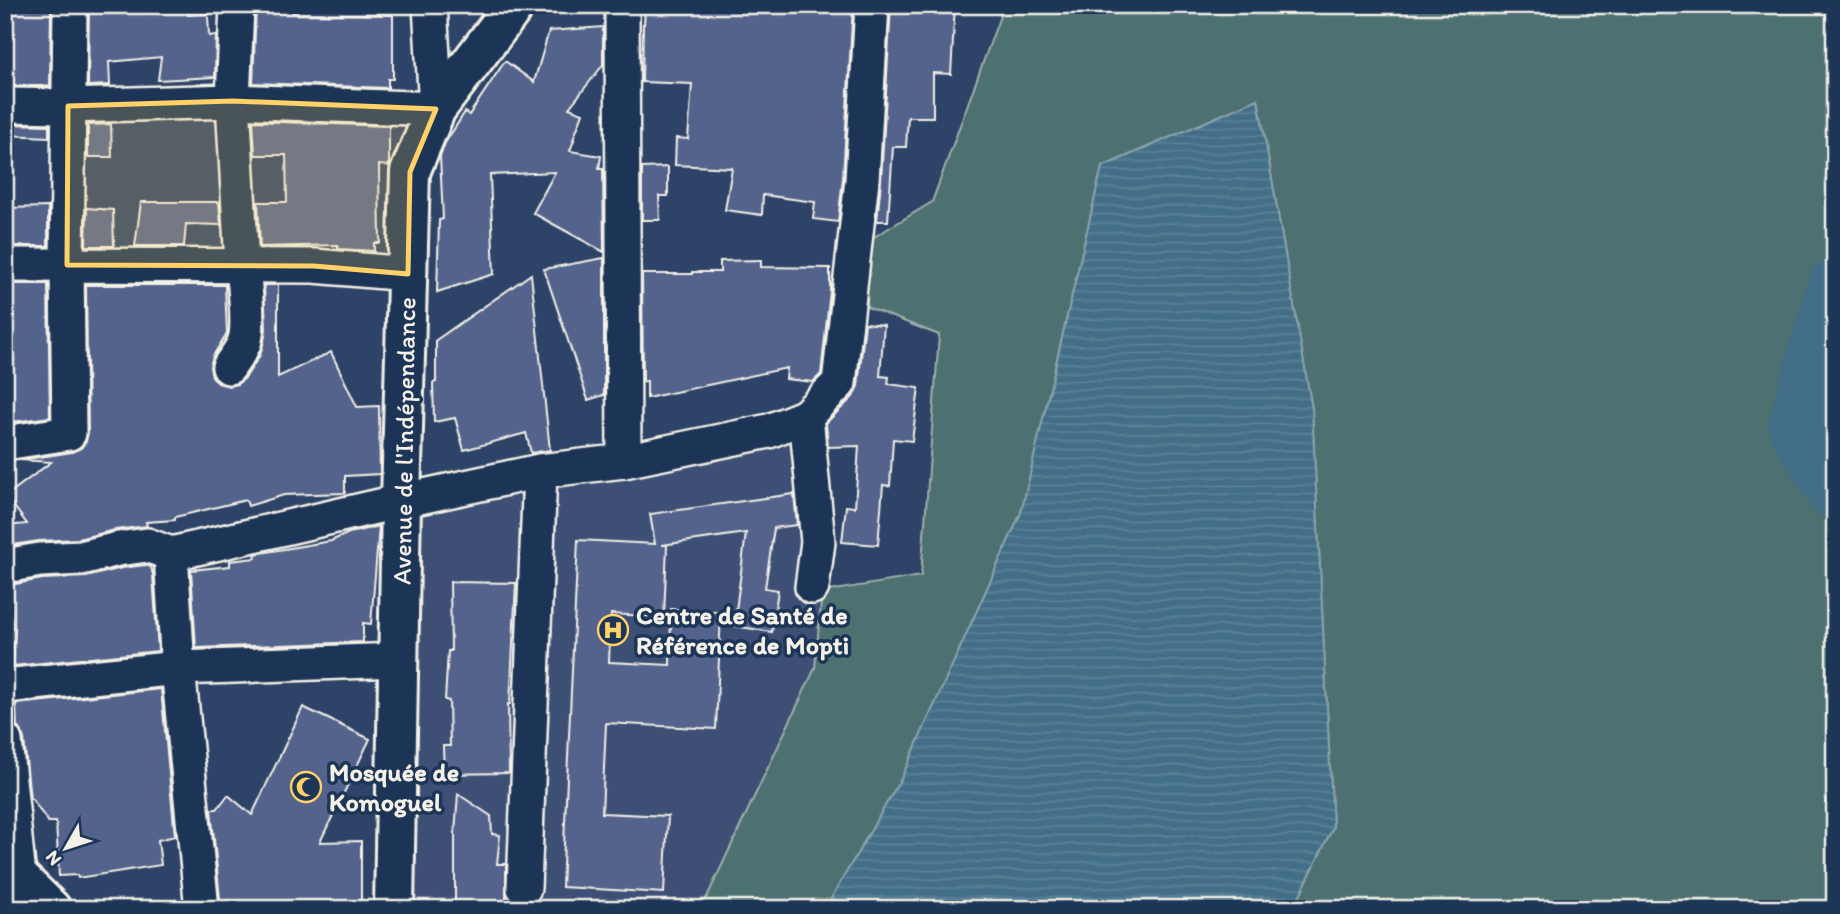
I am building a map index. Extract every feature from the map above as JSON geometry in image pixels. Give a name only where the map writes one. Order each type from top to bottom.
[{"type":"main road","name":"Avenue de l'Indépendance","points":[[394,909],[410,172],[436,109],[515,5]]},
{"type":"main road","points":[[12,871],[51,909]]},
{"type":"street","points":[[5,443],[69,433],[67,265],[70,5]]},
{"type":"street","points":[[229,367],[245,341],[246,288],[242,265],[233,101],[237,5]]},
{"type":"street","points":[[5,104],[68,106],[233,101],[436,109],[430,5]]},
{"type":"street","points":[[622,5],[624,461]]},
{"type":"street","points":[[5,566],[40,560],[81,558],[118,548],[147,545],[171,554],[540,471],[624,461],[769,431],[806,416],[839,383],[862,180],[872,5]]},
{"type":"street","points":[[5,265],[314,266],[408,274]]},
{"type":"street","points":[[806,416],[818,542],[812,587]]},
{"type":"street","points":[[523,888],[540,471]]},
{"type":"street","points":[[171,554],[178,668],[202,909]]},
{"type":"street","points":[[5,686],[178,668],[399,660]]},
{"type":"street","points":[[5,741],[12,871]]},
{"type":"highlighted area","points":[[233,101],[436,109],[410,172],[408,274],[314,266],[67,265],[68,106]]},
{"type":"shaded area","points":[[1258,99],[1312,409],[1333,827],[1293,909],[825,909],[902,777],[1021,513],[1102,167]]},
{"type":"shaded area","name":"Centre de Santé de Référence de Mopti","points":[[816,420],[822,592],[815,668],[707,897],[697,909],[402,909],[411,497]]},
{"type":"green space","points":[[1004,5],[1835,5],[1835,406],[1820,464],[1835,475],[1835,909],[1293,909],[1333,827],[1312,409],[1258,99],[1102,167],[1021,513],[902,777],[825,909],[697,909],[707,897],[815,668],[822,592],[921,576],[939,335],[867,307],[869,240],[932,202]]},
{"type":"building","points":[[5,5],[51,5],[50,86],[9,86],[10,81],[5,81]]},
{"type":"building","points":[[89,5],[188,5],[188,15],[208,14],[209,36],[216,35],[215,77],[158,80],[161,57],[109,62],[110,85],[88,86]]},
{"type":"building","points":[[256,5],[293,5],[293,13],[393,15],[393,79],[388,79],[388,88],[253,83]]},
{"type":"building","points":[[687,5],[853,5],[838,222],[813,219],[815,202],[763,195],[762,215],[725,210],[732,168],[675,165],[676,138],[688,139],[692,84],[642,82],[643,24],[645,8],[687,11]]},
{"type":"building","points":[[891,5],[955,5],[951,74],[933,73],[933,117],[908,117],[906,147],[893,147],[888,221],[877,221],[881,181]]},
{"type":"building","points":[[603,27],[603,65],[569,108],[583,113],[570,151],[601,156],[599,169],[603,169],[604,252],[533,213],[555,172],[490,175],[494,274],[437,292],[439,220],[443,219],[440,156],[445,143],[465,112],[469,115],[505,61],[534,82],[549,31]]},
{"type":"building","points":[[253,121],[389,126],[389,166],[379,165],[380,243],[374,243],[374,251],[338,249],[338,245],[260,247],[258,202],[287,202],[286,155],[255,155]]},
{"type":"building","points":[[7,124],[49,125],[49,137],[7,135]]},
{"type":"building","points":[[111,124],[112,157],[88,157],[88,125]]},
{"type":"building","points":[[668,167],[668,196],[659,196],[660,220],[642,220],[642,168]]},
{"type":"building","points":[[141,202],[219,202],[221,225],[186,224],[184,246],[135,246]]},
{"type":"building","points":[[48,207],[48,246],[5,246],[5,208]]},
{"type":"building","points":[[87,208],[113,210],[114,246],[86,246]]},
{"type":"building","points":[[604,258],[604,395],[588,400],[544,269]]},
{"type":"building","points":[[761,260],[761,267],[830,268],[821,374],[813,382],[786,379],[787,368],[647,398],[647,381],[643,382],[642,274],[720,272],[720,261]]},
{"type":"building","points":[[531,274],[550,450],[531,453],[526,433],[464,450],[455,418],[434,422],[436,340]]},
{"type":"building","points":[[6,284],[48,284],[50,417],[5,423],[5,356],[9,356]]},
{"type":"building","points":[[86,285],[225,285],[227,333],[213,356],[210,367],[212,376],[218,383],[229,386],[245,378],[260,355],[266,329],[264,285],[278,285],[278,377],[331,352],[357,407],[379,406],[380,474],[345,476],[345,493],[284,495],[248,506],[246,500],[175,517],[175,520],[146,522],[147,526],[78,539],[6,546],[5,526],[27,524],[6,496],[51,462],[20,460],[72,452],[81,448],[86,441]]},
{"type":"building","points":[[865,323],[884,325],[880,376],[889,377],[888,384],[919,388],[912,441],[893,439],[890,486],[883,485],[878,545],[842,542],[846,506],[855,507],[859,446],[828,447],[826,423],[853,397],[858,386]]},
{"type":"building","points":[[794,494],[797,525],[774,528],[765,588],[778,590],[772,632],[734,626],[746,533],[662,545],[667,545],[664,617],[611,614],[609,662],[670,665],[671,609],[721,612],[716,729],[606,723],[602,813],[668,816],[664,893],[562,887],[578,540],[655,544],[650,514]]},
{"type":"building","points":[[379,526],[371,624],[363,623],[363,642],[196,648],[191,570],[230,566],[230,561],[256,558],[255,554],[331,541],[349,533]]},
{"type":"building","points":[[145,565],[151,567],[153,575],[158,651],[13,666],[15,628],[12,628],[10,585],[42,579],[86,577]]},
{"type":"building","points":[[450,582],[516,583],[508,704],[509,773],[444,774],[443,746],[450,746],[449,701],[445,700],[448,651],[451,651]]},
{"type":"building","points":[[161,689],[175,836],[158,840],[161,865],[78,878],[77,875],[59,876],[56,822],[48,822],[30,799],[24,739],[17,727],[16,704]]},
{"type":"building","points":[[303,707],[370,739],[320,842],[361,841],[361,909],[221,909],[211,809],[217,809],[228,795],[252,815]]},
{"type":"building","points":[[458,794],[491,816],[492,834],[500,835],[497,864],[506,864],[506,909],[455,909]]},
{"type":"waterway","points":[[1835,287],[1796,426],[1835,492]]},
{"type":"place","name":"Centre de Santé de Référence de Mopti","points":[[613,630]]},
{"type":"place","name":"Mosquée de Komoguel","points":[[306,787]]}]
